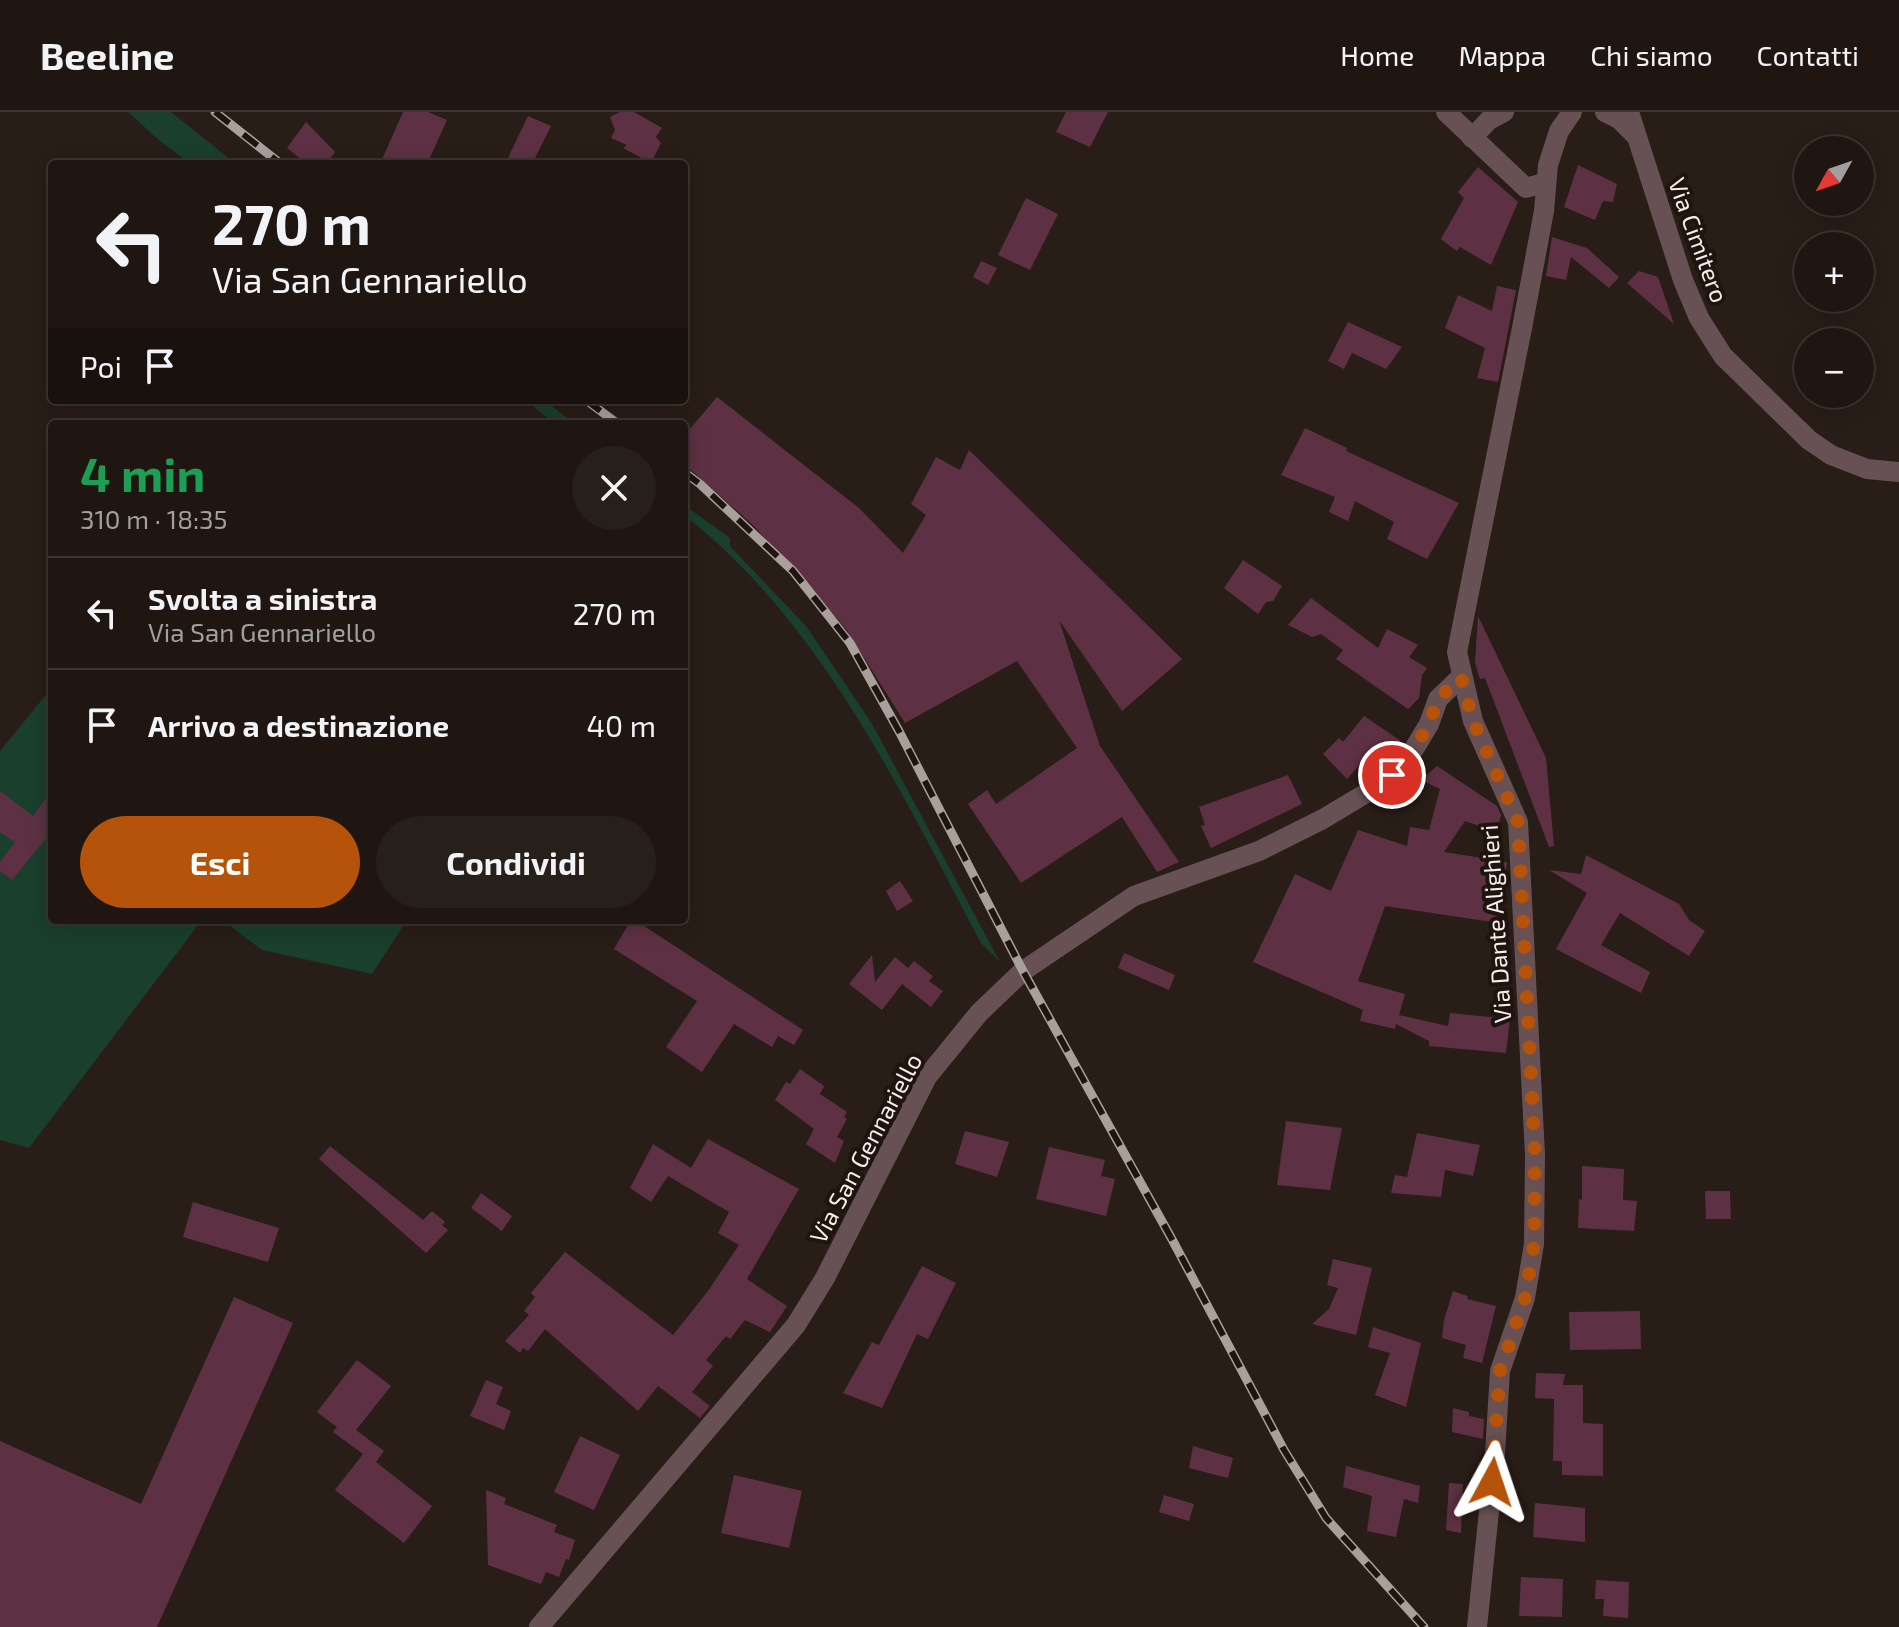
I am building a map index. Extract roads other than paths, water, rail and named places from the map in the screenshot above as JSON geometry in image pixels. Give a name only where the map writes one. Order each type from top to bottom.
[{"type":"street","points":[[1446,112],[1526,188],[1546,182]]},
{"type":"street","points":[[1472,138],[1489,120],[1504,112]]},
{"type":"street","name":"Via Dante Alighieri","points":[[1477,1627],[1500,1371],[1525,1298],[1534,1244],[1535,1155],[1518,822],[1473,721],[1457,652],[1540,230],[1548,165],[1559,131],[1572,112]]},
{"type":"street","points":[[1605,112],[1619,119],[1636,136]]},
{"type":"street","name":"Via Cimitero","points":[[1629,112],[1683,280],[1699,318],[1723,356],[1809,440],[1831,455],[1867,469],[1899,472]]},
{"type":"street","name":"Via Dante Alighieri","points":[[1526,188],[1540,230]]},
{"type":"street","name":"Via San Gennariello","points":[[539,1627],[796,1325],[825,1278],[927,1077],[979,1013],[1023,971],[1134,896],[1259,851],[1323,819],[1378,786],[1405,764],[1429,724],[1438,699],[1461,677]]},
{"type":"railway","points":[[215,112],[276,160]]},
{"type":"railway","points":[[591,404],[613,420]]},
{"type":"railway","points":[[688,475],[793,571],[850,643],[1023,971],[1174,1243],[1284,1450],[1326,1518],[1424,1627]]}]
